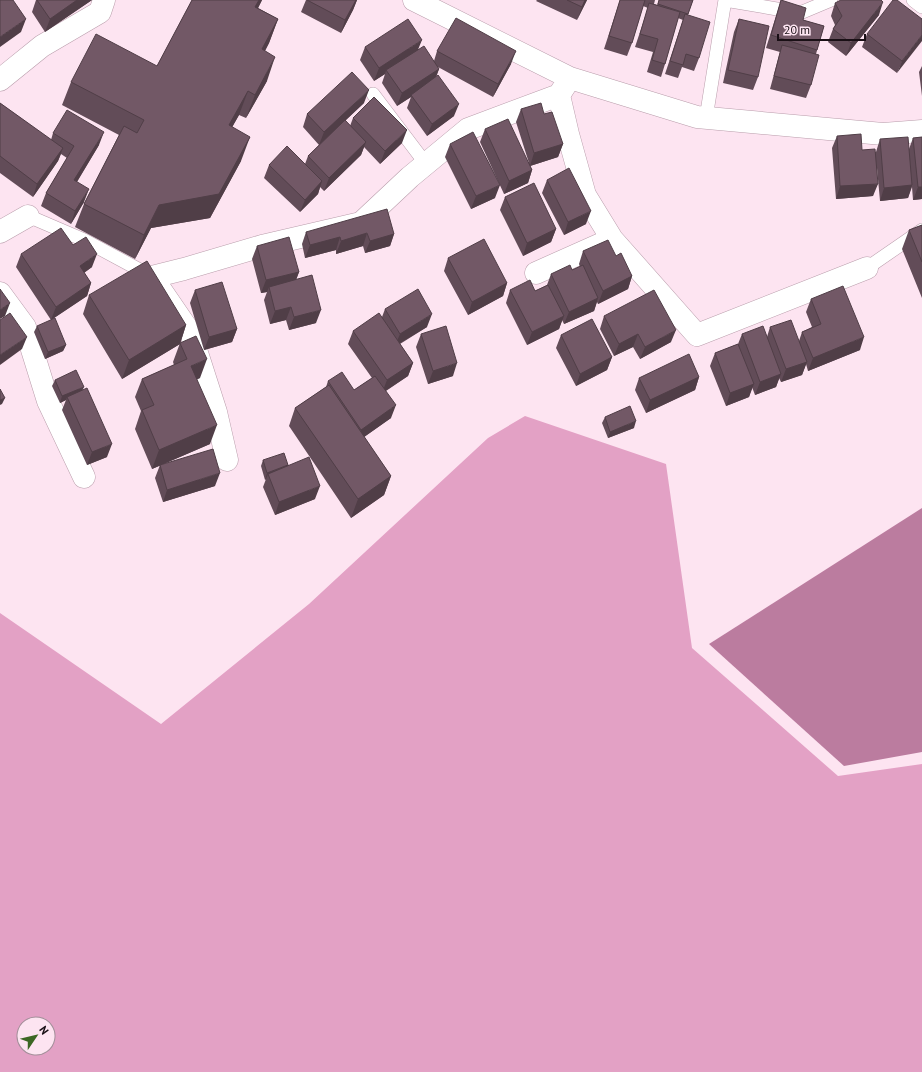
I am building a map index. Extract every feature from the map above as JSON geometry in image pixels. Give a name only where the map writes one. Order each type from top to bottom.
[{"type":"street","points":[[0,80],[42,46],[100,12],[104,0]]},
{"type":"street","points":[[414,0],[565,87],[696,117],[883,134],[922,131]]},
{"type":"street","points":[[227,460],[216,412],[190,334],[152,277],[262,246],[361,223],[426,164],[468,129],[565,87]]},
{"type":"street","points":[[565,87],[568,134],[585,195],[612,239],[697,335],[867,268]]},
{"type":"street","points":[[0,232],[28,216]]},
{"type":"street","points":[[536,273],[612,239]]},
{"type":"street","points":[[0,293],[25,327],[48,401],[84,477]]},
{"type":"lane","points":[[706,118],[725,0],[800,13],[831,0]]},
{"type":"lane","points":[[913,0],[922,7]]},
{"type":"lane","points":[[373,94],[426,164]]},
{"type":"lane","points":[[28,216],[84,240],[152,277]]},
{"type":"lane","points":[[867,268],[922,230]]},
{"type":"shaded area","points":[[525,416],[666,464],[692,648],[838,776],[922,764],[922,1072],[0,1072],[0,613],[161,724],[309,604],[488,438]]},
{"type":"shaded area","points":[[922,508],[922,752],[844,766],[709,644]]},
{"type":"building","points":[[0,0],[13,0],[26,19],[0,37]]},
{"type":"building","points":[[37,0],[77,0],[50,19]]},
{"type":"building","points":[[192,0],[259,0],[255,7],[278,19],[262,49],[275,57],[255,95],[248,91],[229,125],[250,137],[219,194],[159,205],[144,235],[84,204],[124,126],[137,133],[144,120],[71,82],[96,34],[157,66]]},
{"type":"building","points":[[307,0],[356,0],[345,20]]},
{"type":"building","points":[[567,0],[585,0],[582,7]]},
{"type":"building","points":[[620,0],[645,0],[632,43],[609,36]]},
{"type":"building","points":[[659,0],[693,0],[688,14],[658,4]]},
{"type":"building","points":[[781,0],[806,8],[803,20],[824,26],[817,50],[771,35]]},
{"type":"building","points":[[841,0],[881,0],[883,2],[851,43],[833,29],[842,16],[835,3]]},
{"type":"building","points":[[893,0],[897,0],[922,19],[922,35],[902,61],[867,34]]},
{"type":"building","points":[[649,3],[680,12],[665,64],[652,60],[658,39],[640,34]]},
{"type":"building","points":[[685,14],[710,22],[699,58],[686,54],[683,65],[670,61]]},
{"type":"building","points":[[456,18],[516,51],[498,84],[437,51]]},
{"type":"building","points":[[408,19],[422,40],[379,68],[365,47]]},
{"type":"building","points":[[739,19],[769,26],[758,77],[728,70]]},
{"type":"building","points":[[782,45],[819,55],[811,85],[774,76]]},
{"type":"building","points":[[424,46],[439,69],[402,93],[386,70]]},
{"type":"building","points":[[352,72],[369,90],[324,132],[307,114]]},
{"type":"building","points":[[438,75],[459,104],[432,124],[411,95]]},
{"type":"building","points":[[374,97],[407,130],[385,151],[353,118]]},
{"type":"building","points":[[0,103],[63,148],[37,184],[0,156]]},
{"type":"building","points":[[541,103],[544,114],[552,112],[563,144],[534,153],[521,109]]},
{"type":"building","points":[[67,110],[104,132],[74,180],[89,189],[75,211],[46,193],[74,146],[53,133]]},
{"type":"building","points":[[508,119],[532,170],[509,181],[485,129]]},
{"type":"building","points":[[345,120],[366,142],[329,178],[308,156]]},
{"type":"building","points":[[473,132],[500,185],[476,196],[450,144]]},
{"type":"building","points":[[861,134],[862,150],[875,149],[878,184],[840,186],[837,136]]},
{"type":"building","points":[[908,137],[912,185],[884,188],[880,139]]},
{"type":"building","points":[[922,137],[922,187],[918,187],[913,138]]},
{"type":"building","points":[[287,146],[322,181],[305,200],[269,165]]},
{"type":"building","points":[[569,168],[591,211],[568,222],[547,180]]},
{"type":"building","points":[[534,183],[556,229],[527,243],[505,197]]},
{"type":"building","points":[[387,209],[394,234],[370,241],[367,233],[341,241],[340,237],[310,245],[306,232]]},
{"type":"building","points":[[922,225],[922,262],[909,230]]},
{"type":"building","points":[[61,228],[73,245],[86,237],[97,254],[80,266],[91,283],[56,307],[21,254]]},
{"type":"building","points":[[289,237],[299,272],[266,280],[257,246]]},
{"type":"building","points":[[484,239],[507,283],[472,302],[448,258]]},
{"type":"building","points":[[608,240],[616,256],[621,253],[632,276],[603,291],[583,251]]},
{"type":"building","points":[[147,261],[186,325],[129,360],[89,295]]},
{"type":"building","points":[[570,265],[572,270],[583,265],[598,298],[569,312],[551,274]]},
{"type":"building","points":[[312,275],[321,310],[294,317],[291,307],[275,311],[269,287]]},
{"type":"building","points":[[530,280],[535,291],[548,285],[564,316],[532,332],[510,290]]},
{"type":"building","points":[[222,282],[237,329],[209,337],[195,290]]},
{"type":"building","points":[[843,286],[864,337],[813,358],[802,332],[821,324],[811,299]]},
{"type":"building","points":[[0,289],[10,303],[0,310]]},
{"type":"building","points":[[418,289],[432,314],[400,334],[385,309]]},
{"type":"building","points":[[654,290],[676,330],[645,347],[638,334],[619,344],[604,316]]},
{"type":"building","points":[[10,313],[27,337],[0,355],[0,320]]},
{"type":"building","points":[[379,313],[413,363],[387,380],[353,331]]},
{"type":"building","points":[[55,318],[66,345],[48,352],[37,326]]},
{"type":"building","points":[[592,319],[612,357],[580,374],[561,335]]},
{"type":"building","points":[[791,320],[807,362],[786,369],[770,327]]},
{"type":"building","points":[[446,326],[457,363],[433,371],[421,334]]},
{"type":"building","points":[[763,326],[781,374],[760,382],[742,334]]},
{"type":"building","points":[[196,336],[207,359],[191,366],[217,425],[159,450],[142,410],[154,405],[142,379],[187,359],[180,343]]},
{"type":"building","points":[[738,344],[754,384],[730,393],[715,353]]},
{"type":"building","points":[[689,354],[699,377],[650,400],[639,378]]},
{"type":"building","points":[[76,370],[84,387],[62,396],[55,380]]},
{"type":"building","points":[[342,372],[354,390],[375,376],[396,405],[361,430],[328,381]]},
{"type":"building","points":[[329,385],[391,476],[358,499],[295,408]]},
{"type":"building","points":[[87,388],[112,444],[92,452],[67,397]]},
{"type":"building","points":[[0,389],[5,398],[0,400]]},
{"type":"building","points":[[630,406],[636,421],[610,432],[605,417]]},
{"type":"building","points":[[213,449],[220,473],[167,490],[160,465]]},
{"type":"building","points":[[284,453],[288,465],[267,473],[263,460]]},
{"type":"building","points":[[309,457],[320,486],[279,502],[268,474]]}]
